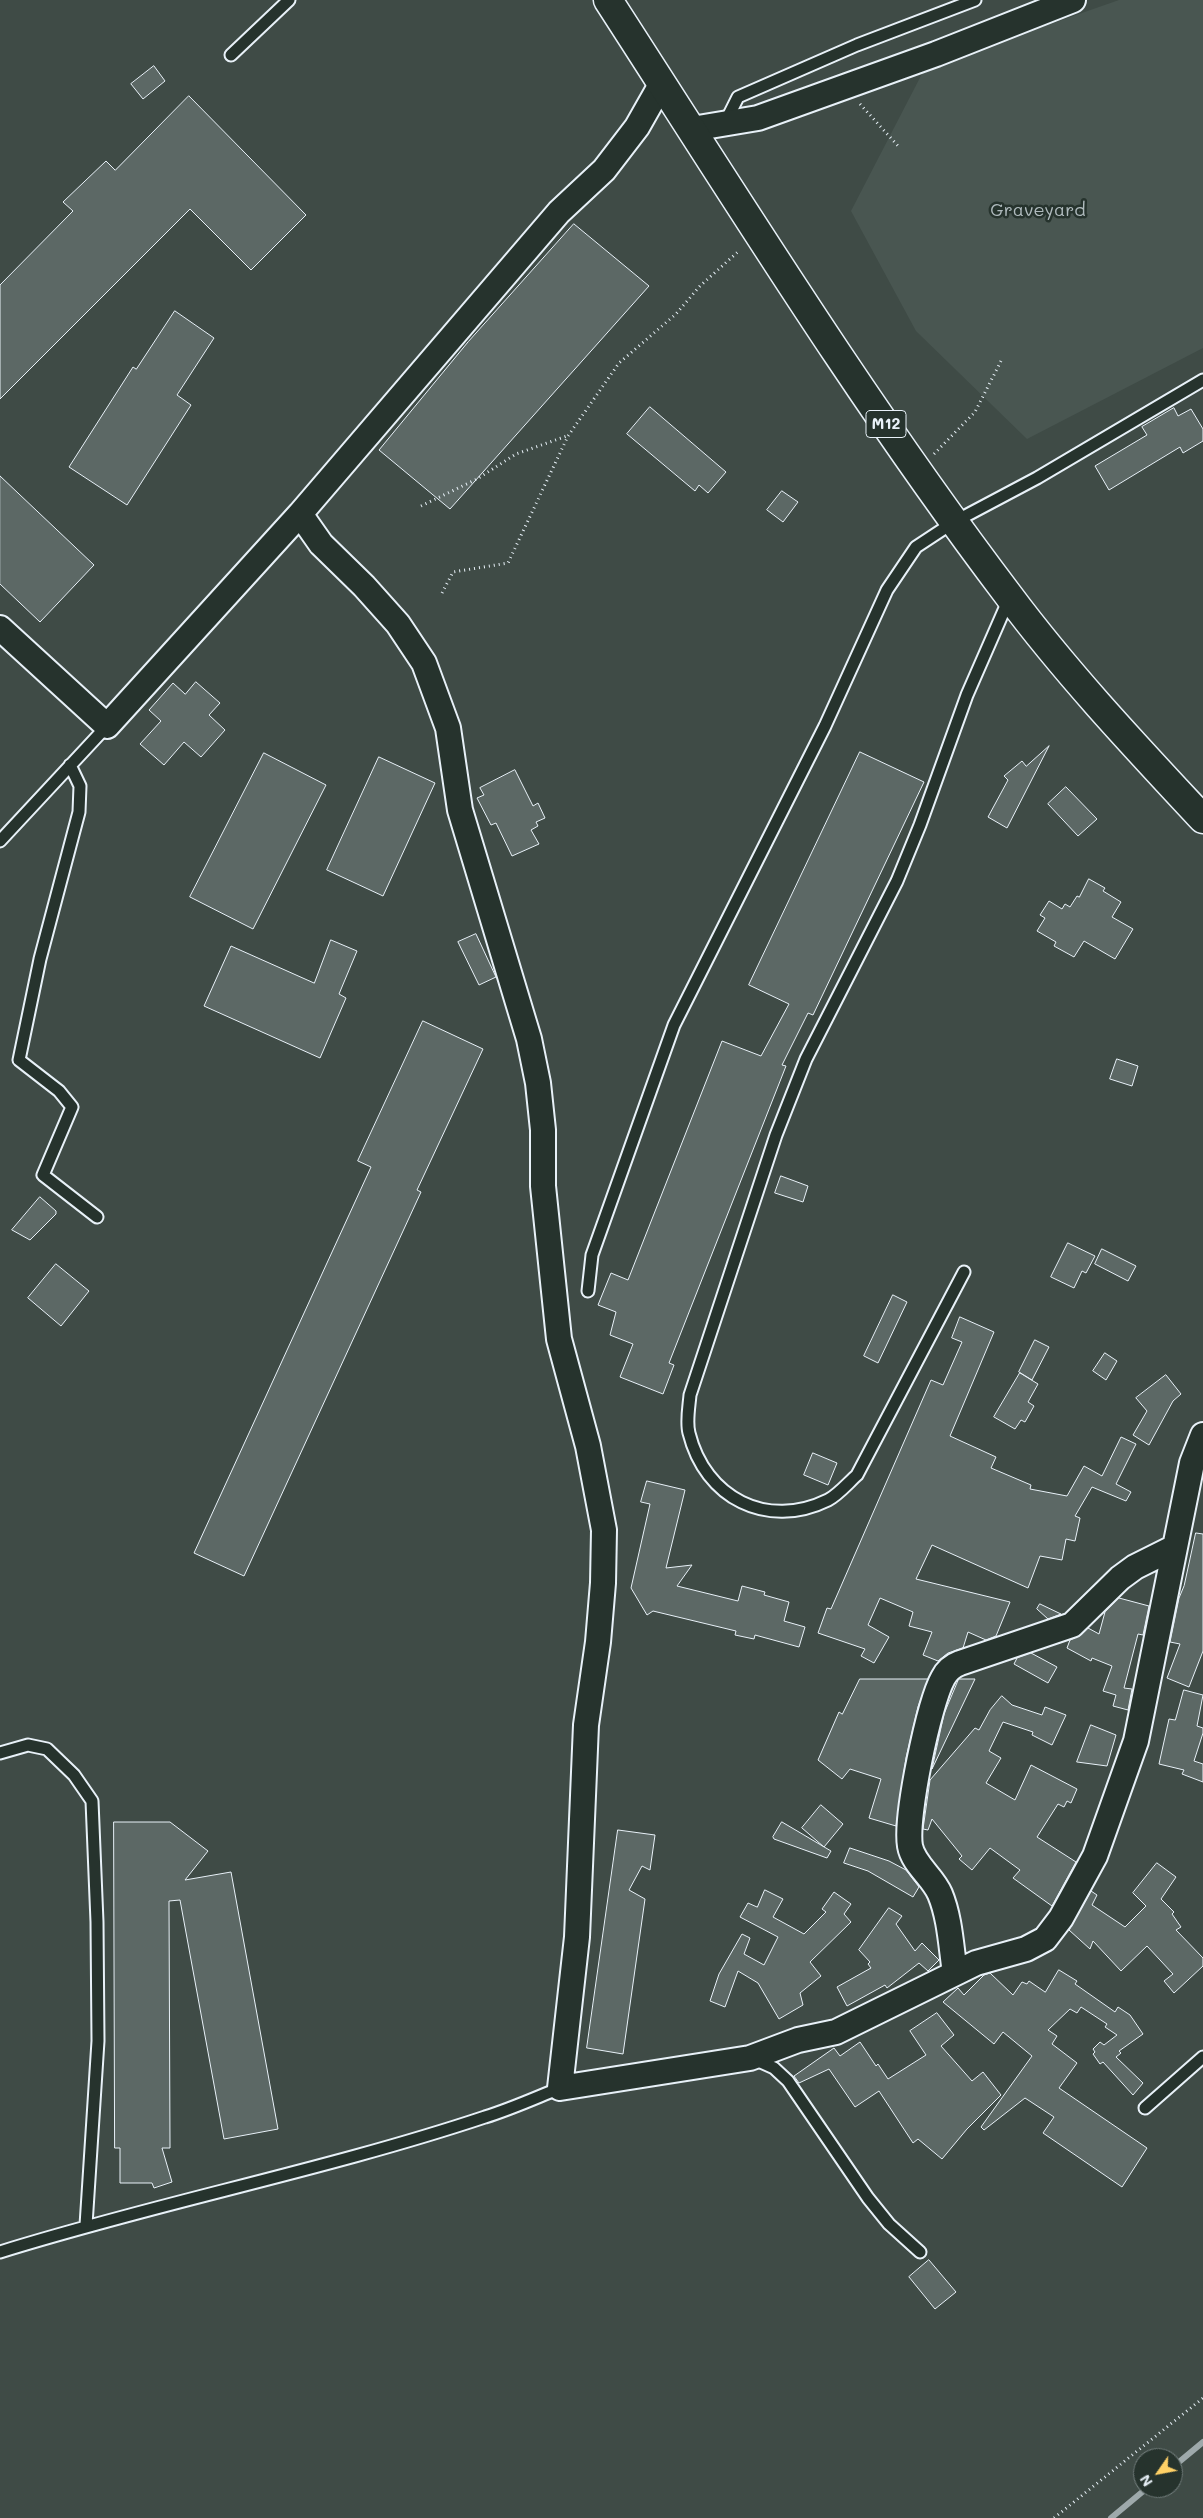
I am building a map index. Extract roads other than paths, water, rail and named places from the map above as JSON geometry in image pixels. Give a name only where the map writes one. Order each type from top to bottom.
[{"type":"highway","name":"M12","points":[[608,0],[692,129],[757,234],[954,522],[1010,597],[1092,697],[1203,819]]},
{"type":"street","points":[[692,129],[758,118],[1073,0]]},
{"type":"street","points":[[0,628],[107,726],[300,514],[559,212],[604,170],[637,127],[662,83]]},
{"type":"street","points":[[300,514],[321,544],[364,586],[398,624],[428,672],[448,728],[460,810],[530,1039],[538,1083],[543,1130],[543,1186],[559,1339],[588,1446],[604,1530],[603,1583],[598,1642],[586,1725],[577,1936],[560,2088],[750,2058],[798,2040],[836,2032],[955,1972],[976,1963],[1026,1949],[1044,1939],[1061,1918],[1095,1856],[1112,1814],[1136,1741],[1192,1463],[1203,1435]]},
{"type":"street","points":[[955,1972],[946,1911],[934,1884],[911,1851],[909,1835],[919,1761],[943,1677],[953,1666],[960,1662],[1072,1625],[1120,1578],[1134,1567],[1175,1547]]},
{"type":"lane","points":[[231,54],[289,0]]},
{"type":"lane","points":[[724,124],[738,98],[857,45],[975,0]]},
{"type":"lane","points":[[588,1291],[592,1255],[674,1026],[825,726],[887,590],[916,547],[954,522],[1037,478],[1203,380]]},
{"type":"lane","points":[[964,1272],[857,1475],[829,1499],[795,1512],[758,1510],[725,1494],[700,1466],[688,1432],[690,1395],[776,1135],[806,1059],[896,881],[920,825],[967,694],[1010,597]]},
{"type":"lane","points":[[0,841],[107,726]]},
{"type":"lane","points":[[70,765],[80,786],[79,812],[40,959],[19,1060],[59,1091],[72,1107],[43,1175],[97,1217]]},
{"type":"lane","points":[[0,1752],[28,1745],[47,1749],[74,1775],[92,1801],[97,1922],[98,2041],[86,2225]]},
{"type":"lane","points":[[1145,2108],[1203,2057]]},
{"type":"lane","points":[[750,2058],[774,2068],[788,2081],[868,2198],[889,2224],[920,2252]]},
{"type":"lane","points":[[0,2252],[86,2225],[423,2137],[488,2116],[560,2088]]},
{"type":"waterway","points":[[1183,2459],[1203,2442]]},
{"type":"waterway","points":[[1111,2518],[1135,2498]]},
{"type":"park label","name":"Graveyard","points":[[1038,210]]}]
